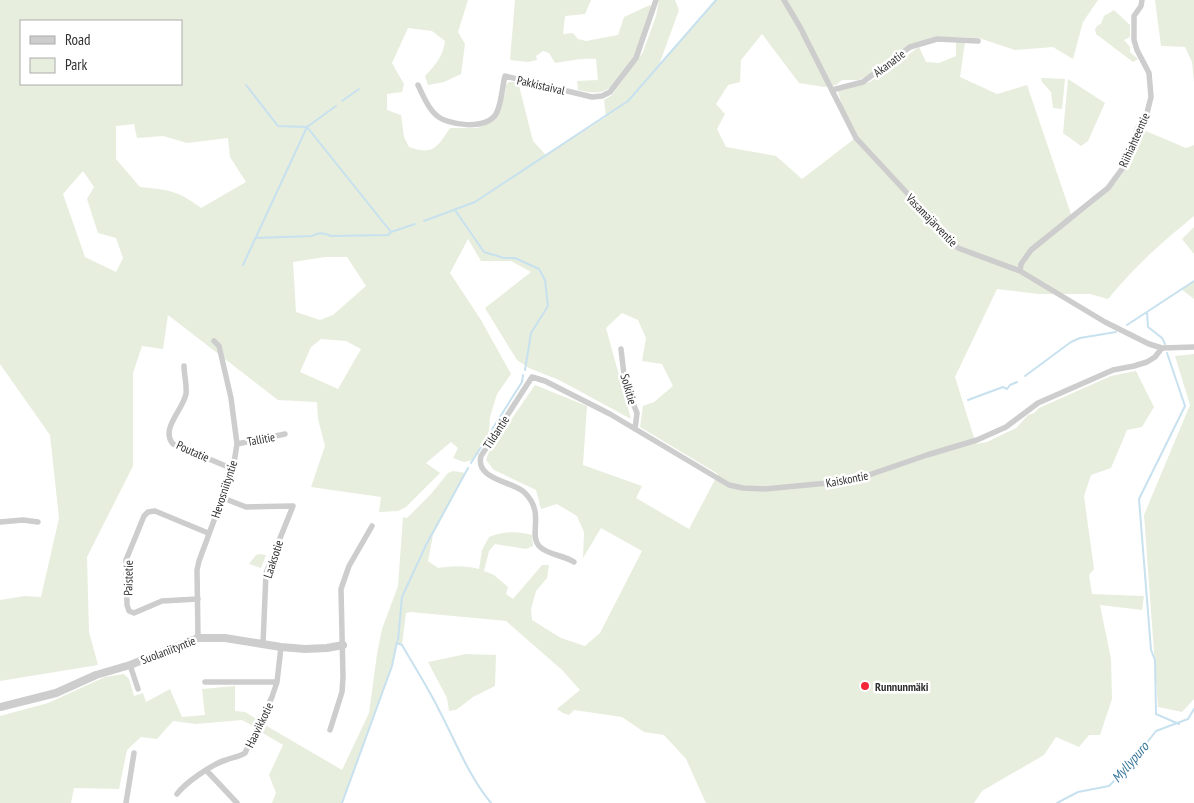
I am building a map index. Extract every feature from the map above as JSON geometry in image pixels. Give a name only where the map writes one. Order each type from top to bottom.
[{"type":"street","name":"Pakkistaival","points":[[418,85],[435,114],[445,121],[456,124],[479,124],[492,119],[498,109],[505,76],[592,97],[602,96],[610,92],[636,58],[656,0]]},
{"type":"street","name":"Vasamajärventie","points":[[784,0],[800,27],[856,138],[958,248],[1020,271],[1105,322],[1149,344],[1162,348],[1194,347]]},
{"type":"street","name":"Riihiahteentie","points":[[1020,271],[1021,264],[1031,250],[1108,188],[1125,165],[1131,153],[1138,129],[1147,113],[1150,97],[1149,73],[1134,40],[1134,16],[1141,6],[1142,0]]},
{"type":"street","name":"Akanatie","points":[[832,90],[863,82],[910,47],[937,39],[978,41]]},
{"type":"street","name":"Hevosniityntie","points":[[198,638],[198,561],[233,468],[237,444],[232,398],[219,346],[214,341]]},
{"type":"street","name":"Kaiskontie","points":[[532,377],[578,396],[729,485],[765,489],[839,482],[860,478],[977,440],[1006,427],[1038,403],[1113,370],[1147,362],[1155,357],[1162,348]]},
{"type":"street","name":"Solkitie","points":[[621,350],[625,383],[637,414],[635,429]]},
{"type":"street","name":"Poutatie","points":[[184,366],[186,394],[169,430],[169,439],[173,444],[233,468]]},
{"type":"street","name":"Tildantie","points":[[532,377],[481,456],[480,462],[484,472],[521,490],[528,496],[536,512],[536,538],[538,545],[547,551],[574,562]]},
{"type":"street","name":"Tallitie","points":[[237,444],[284,434]]},
{"type":"street","name":"Laaksotie","points":[[223,498],[246,507],[293,506],[266,574],[263,644]]},
{"type":"street","name":"Paistetie","points":[[198,599],[162,601],[134,613],[129,611],[127,605],[126,560],[144,516],[148,512],[155,511],[208,533]]},
{"type":"street","points":[[0,522],[23,520],[38,522]]},
{"type":"street","points":[[330,730],[342,692],[344,664],[341,589],[349,566],[372,526]]},
{"type":"street","name":"Suolaniityntie","points":[[0,708],[56,693],[96,675],[130,665],[198,638],[225,638],[281,647],[316,649],[342,645]]},
{"type":"street","name":"Haavikkotie","points":[[177,794],[182,787],[218,763],[245,753],[263,718],[277,682],[281,647]]},
{"type":"street","points":[[130,665],[138,689]]},
{"type":"street","points":[[205,682],[277,682]]},
{"type":"street","points":[[126,803],[134,753]]},
{"type":"street","points":[[207,770],[237,803]]},
{"type":"green space","points":[[0,0],[468,0],[458,32],[465,44],[461,74],[444,82],[428,85],[425,76],[440,56],[445,41],[432,31],[408,28],[392,63],[404,84],[402,92],[387,94],[387,110],[401,115],[404,137],[409,147],[417,150],[430,150],[438,145],[450,128],[477,128],[494,121],[505,94],[506,85],[509,82],[518,82],[533,141],[546,155],[606,117],[604,100],[612,95],[643,52],[656,16],[659,0],[675,0],[679,10],[659,65],[716,0],[1098,0],[1083,22],[1073,59],[1053,47],[1015,50],[979,38],[933,37],[903,49],[870,75],[859,80],[842,80],[836,85],[824,87],[799,83],[762,34],[741,60],[740,82],[728,85],[716,104],[725,114],[717,129],[726,147],[776,156],[802,179],[858,136],[842,106],[838,91],[870,82],[919,47],[926,62],[939,63],[956,56],[956,42],[965,42],[960,77],[997,94],[1027,85],[1073,220],[1098,200],[1116,182],[1131,160],[1141,129],[1186,148],[1194,145],[1194,216],[1149,255],[1108,299],[1090,294],[1038,294],[997,289],[955,377],[976,444],[987,442],[1016,428],[1028,415],[1034,413],[1039,408],[1111,376],[1136,371],[1154,407],[1142,427],[1127,430],[1111,468],[1091,475],[1084,496],[1094,569],[1089,575],[1092,594],[1144,596],[1142,610],[1100,605],[1111,659],[1112,699],[1100,735],[1089,735],[1079,747],[1056,737],[1044,755],[982,791],[974,803],[706,803],[686,759],[664,735],[644,732],[622,717],[574,710],[569,715],[557,709],[580,690],[562,670],[506,621],[411,612],[406,613],[402,645],[397,643],[392,666],[342,803],[272,803],[276,793],[269,775],[283,745],[261,732],[265,725],[342,770],[369,713],[382,629],[398,586],[403,517],[407,518],[431,494],[448,473],[453,471],[466,473],[433,535],[428,561],[438,568],[458,566],[479,569],[482,550],[489,537],[511,532],[532,535],[533,546],[526,549],[495,544],[489,551],[484,571],[494,575],[508,587],[506,594],[513,599],[542,565],[549,565],[547,578],[536,591],[531,609],[532,620],[561,638],[585,646],[600,633],[642,551],[601,528],[583,558],[584,532],[577,516],[557,504],[541,509],[536,490],[494,470],[486,460],[489,452],[535,385],[587,406],[583,465],[642,486],[636,498],[689,529],[718,474],[640,427],[643,406],[654,402],[673,386],[662,364],[642,361],[646,338],[638,320],[622,313],[606,328],[631,419],[559,380],[529,368],[517,360],[485,308],[531,272],[511,261],[481,261],[468,239],[450,273],[481,320],[511,374],[497,394],[490,417],[489,432],[473,460],[464,462],[453,458],[458,448],[451,442],[426,463],[440,473],[406,507],[398,511],[379,512],[381,497],[311,487],[325,446],[318,419],[317,402],[278,400],[168,315],[163,349],[142,346],[133,373],[133,466],[87,557],[89,632],[98,665],[0,681],[0,600],[25,596],[41,597],[59,518],[50,435],[0,364]],"holes":[[[134,124],[137,138],[163,136],[187,143],[228,138],[230,157],[246,182],[201,208],[179,194],[140,187],[116,159],[116,126]],[[83,171],[94,187],[87,199],[98,233],[116,238],[123,258],[116,272],[85,257],[63,194]],[[325,257],[347,257],[366,286],[333,315],[320,320],[296,312],[293,262]],[[321,339],[346,341],[361,349],[338,389],[300,372],[311,347]]]},
{"type":"green space","points":[[515,0],[591,0],[585,14],[565,16],[563,34],[573,33],[578,39],[586,41],[618,35],[624,17],[650,5],[652,8],[636,53],[623,74],[608,89],[601,92],[593,92],[578,90],[577,81],[598,80],[596,59],[580,59],[555,63],[549,53],[543,51],[536,56],[537,60],[528,62],[510,60]]},
{"type":"green space","points":[[1155,0],[1194,0],[1194,82],[1192,62],[1185,47],[1161,46]]},
{"type":"green space","points":[[1114,10],[1130,25],[1130,37],[1124,40],[1130,47],[1130,52],[1138,59],[1133,62],[1096,34],[1095,29],[1101,24],[1104,16]]},
{"type":"green space","points":[[1041,78],[1065,79],[1062,109],[1053,108],[1051,92],[1042,82]]},
{"type":"green space","points":[[1068,79],[1105,103],[1088,141],[1081,146],[1063,133]]},
{"type":"green space","points":[[1194,227],[1194,254],[1182,239]]},
{"type":"green space","points":[[1194,281],[1194,299],[1181,289]]},
{"type":"green space","points":[[1194,354],[1194,699],[1182,712],[1158,707],[1144,515],[1190,405],[1175,356]]},
{"type":"green space","points":[[256,555],[266,555],[261,568],[249,564]]},
{"type":"green space","points":[[466,654],[496,655],[495,686],[473,697],[456,710],[449,711],[447,698],[428,662]]},
{"type":"green space","points":[[124,674],[129,679],[134,696],[143,693],[146,702],[170,689],[182,717],[205,715],[202,689],[235,686],[235,711],[245,712],[257,719],[253,726],[242,720],[196,724],[173,721],[157,739],[141,737],[127,750],[119,789],[74,788],[71,803],[0,803],[0,716],[48,703],[105,677]]},
{"type":"waterway","points":[[424,221],[475,202],[628,101],[716,0]]},
{"type":"waterway","points":[[246,85],[278,126],[307,127],[391,232]]},
{"type":"waterway","points":[[342,101],[359,89]]},
{"type":"waterway","points":[[243,265],[307,127],[336,106]]},
{"type":"waterway","points":[[455,210],[484,252],[504,258],[515,258],[539,269],[545,280],[548,306],[531,333],[525,370]]},
{"type":"waterway","points":[[255,238],[312,236],[322,233],[331,236],[388,235],[391,232],[415,224]]},
{"type":"waterway","points":[[1127,325],[1194,281]]},
{"type":"waterway","points":[[1147,312],[1148,327],[1162,338],[1165,344]]},
{"type":"waterway","points":[[1025,376],[1071,342],[1080,338],[1116,332]]},
{"type":"waterway","points":[[1167,353],[1185,406],[1139,499],[1151,650],[1155,660],[1156,714],[1179,724]]},
{"type":"waterway","points":[[471,463],[522,382],[523,375]]},
{"type":"waterway","points":[[968,400],[1003,387],[1007,389],[1010,385],[1017,382]]},
{"type":"waterway","points":[[398,640],[402,597],[426,545],[468,468]]},
{"type":"waterway","points":[[342,803],[392,666],[397,642]]},
{"type":"waterway","points":[[397,643],[402,645],[434,700],[469,769],[491,803]]},
{"type":"waterway","name":"Myllypuro","points":[[1057,803],[1078,792],[1109,786],[1127,768],[1156,731],[1188,719],[1194,709]]},
{"type":"place","name":"Runnunmäki","points":[[865,686]]}]
